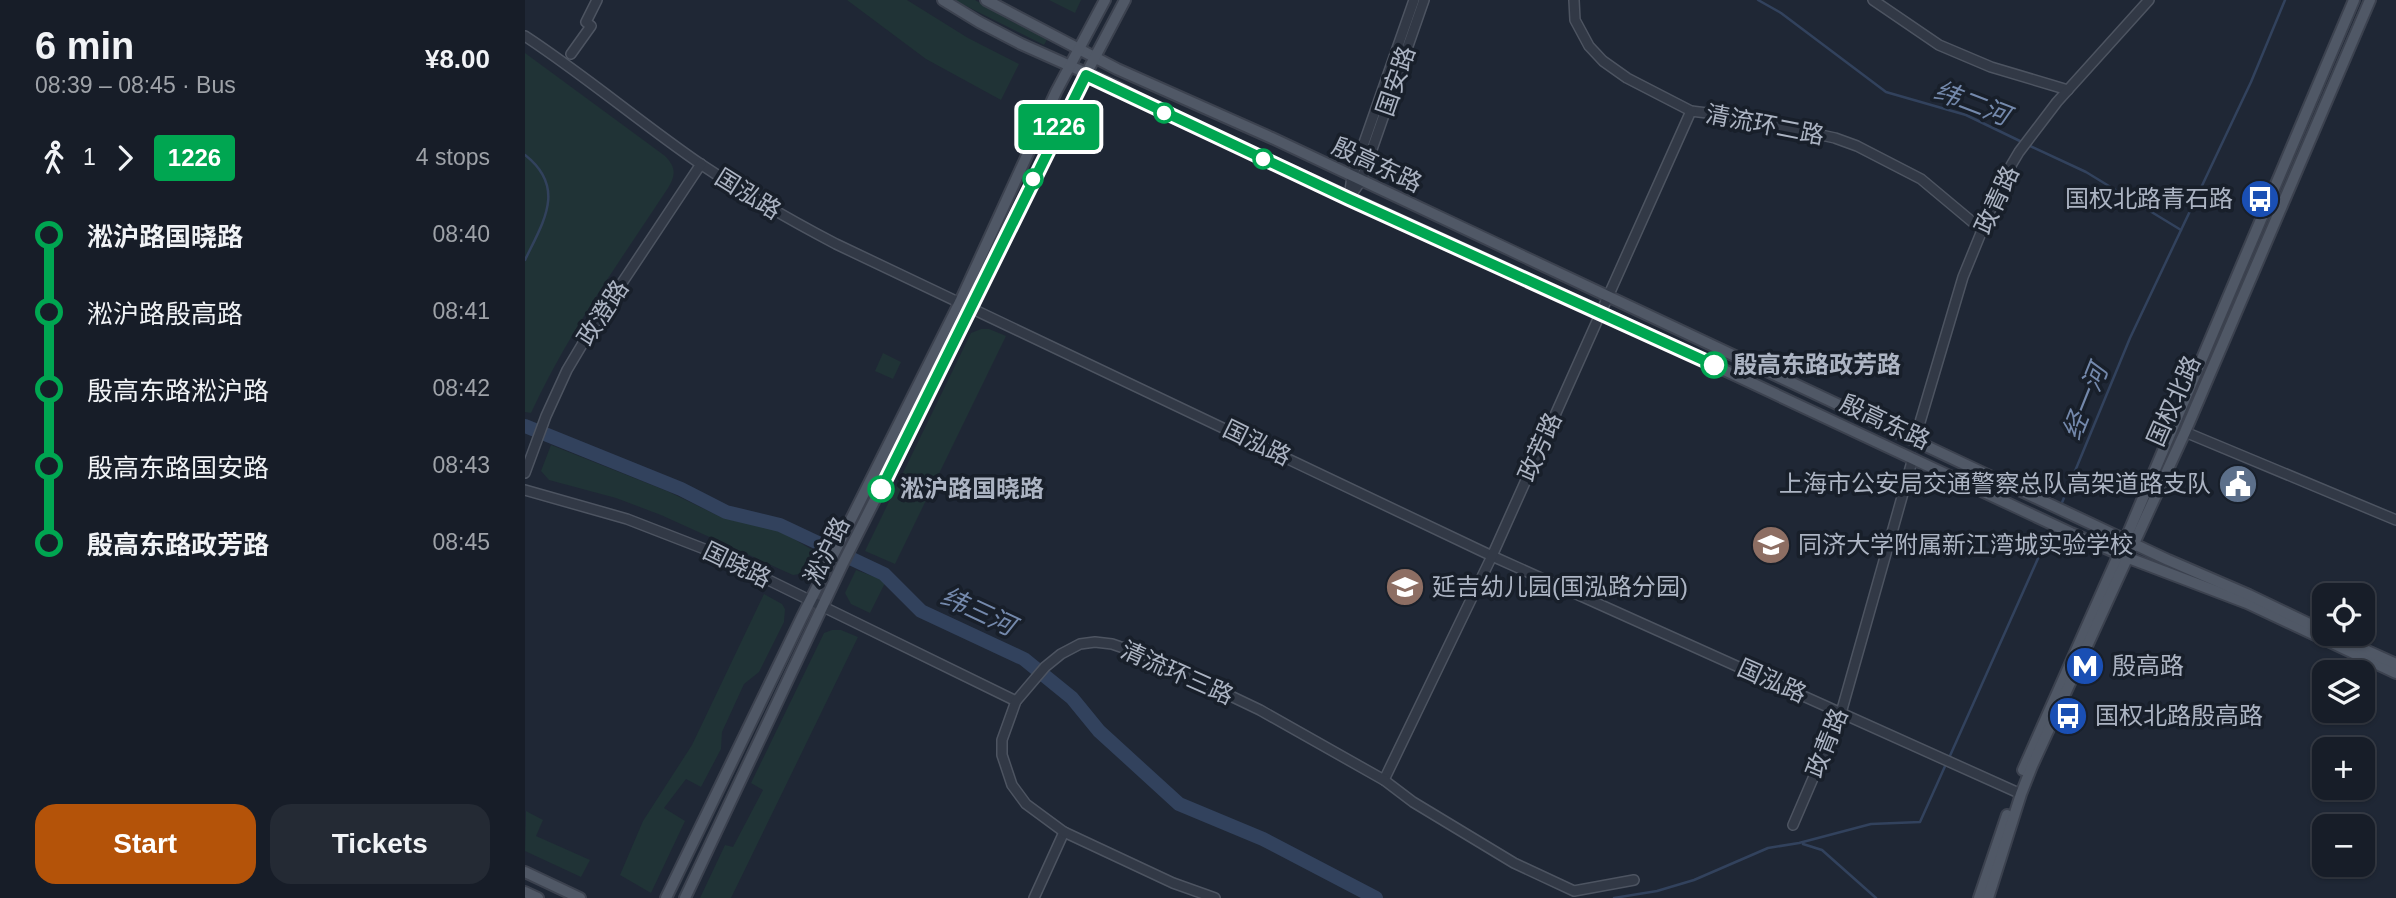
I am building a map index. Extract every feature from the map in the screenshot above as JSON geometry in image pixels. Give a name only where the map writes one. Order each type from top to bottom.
[{"type":"main road","name":"殷高东路","points":[[943,0],[979,22],[1086,75],[2122,556]]},
{"type":"main road","name":"殷高东路","points":[[986,0],[1117,69],[1272,138],[2129,540]]},
{"type":"main road","name":"淞沪路","points":[[666,898],[810,600],[960,302],[1070,67],[1105,0]]},
{"type":"main road","name":"淞沪路","points":[[685,898],[842,565],[1125,0]]},
{"type":"main road","name":"国权北路","points":[[1979,898],[2018,793],[2129,540],[2354,0]]},
{"type":"main road","name":"国权北路","points":[[2129,540],[2185,432],[2369,0]]},
{"type":"main road","points":[[2129,540],[2312,625]]},
{"type":"main road","points":[[2122,556],[2247,603],[2396,673]]},
{"type":"main road","points":[[2356,646],[2396,664]]},
{"type":"main road","name":"国权北路","points":[[1988,898],[2018,793]]},
{"type":"main road","points":[[525,872],[580,898]]},
{"type":"main road","points":[[525,892],[538,898]]},
{"type":"street","points":[[571,54],[591,26],[586,22],[597,0]]},
{"type":"street","name":"国安路","points":[[1357,179],[1414,0]]},
{"type":"street","name":"国安路","points":[[1349,199],[1424,0]]},
{"type":"street","points":[[1873,0],[1939,45],[1991,67],[2068,90]]},
{"type":"street","name":"政青路","points":[[1915,439],[1963,277],[2003,179],[2019,152],[2068,90],[2150,0]]},
{"type":"street","name":"清流环二路","points":[[1574,3],[1576,20],[1589,46],[1603,61],[1627,78],[1691,111],[1739,117],[1835,138],[1857,146],[1921,179],[1982,230]]},
{"type":"street","name":"国泓路","points":[[525,36],[596,85],[701,164],[797,224],[1492,556],[2018,793]]},
{"type":"street","name":"政芳路","points":[[1384,780],[1492,556],[1691,111]]},
{"type":"street","name":"政澄路","points":[[525,473],[567,370],[701,164]]},
{"type":"street","points":[[2185,432],[2396,520]]},
{"type":"street","name":"政青路","points":[[1793,825],[1842,713],[1913,458]]},
{"type":"street","name":"国晓路","points":[[525,490],[586,506],[668,533],[1016,702]]},
{"type":"street","name":"清流环三路","points":[[1215,898],[1173,883],[1064,832],[1026,804],[1012,785],[1004,764],[1002,740],[1016,702],[1045,667],[1061,654],[1080,644],[1095,642],[1112,644],[1147,656],[1260,710],[1384,780],[1413,802],[1514,863],[1574,891],[1634,880]]},
{"type":"street","points":[[1034,898],[1064,832]]},
{"type":"green space","points":[[847,0],[907,0],[968,38],[1019,64],[1001,100],[926,59]]},
{"type":"green space","points":[[954,0],[975,0],[1048,38],[1044,45]]},
{"type":"green space","points":[[1049,0],[1081,0],[1075,13]]},
{"type":"green space","points":[[525,53],[665,156],[674,171],[668,188],[561,354],[531,413],[525,412]]},
{"type":"green space","points":[[989,329],[1006,336],[895,564],[865,551],[971,333]]},
{"type":"green space","points":[[883,353],[901,362],[893,379],[875,371]]},
{"type":"green space","points":[[551,445],[667,491],[723,518],[779,530],[819,554],[806,573],[793,575],[661,515],[616,498],[549,480],[541,471]]},
{"type":"green space","points":[[856,570],[886,581],[870,613],[851,604],[845,593]]},
{"type":"green space","points":[[764,594],[782,604],[785,609],[784,622],[759,672],[744,684],[722,732],[721,749],[701,787],[686,779],[664,808],[685,821],[651,893],[620,875],[643,821],[692,745]]},
{"type":"green space","points":[[841,630],[858,637],[731,898],[700,898],[725,845],[733,847],[763,790],[751,783],[824,633]]},
{"type":"green space","points":[[526,811],[543,820],[536,836],[590,860],[581,877],[525,851]]},
{"type":"waterway","name":"纬二河","points":[[1758,0],[1781,13],[1886,92],[1966,115],[2022,142]]},
{"type":"waterway","name":"经一河","points":[[2061,505],[2130,338],[2251,82],[2285,0]]},
{"type":"waterway","name":"纬二河","points":[[2028,145],[2086,172],[2181,230]]},
{"type":"waterway","name":"纬三河","points":[[525,155],[538,167],[548,193],[544,219],[525,260]]},
{"type":"waterway","name":"纬三河","points":[[525,426],[681,489],[726,512],[780,525],[884,574],[921,611],[1024,659],[1072,698],[1099,731],[1179,804],[1263,839],[1376,898]]},
{"type":"waterway","name":"经一河","points":[[1949,758],[2052,527]]},
{"type":"waterway","name":"经一河","points":[[1614,898],[1657,891],[1694,880],[1768,848],[1799,843],[1871,824],[1920,822],[1946,764]]},
{"type":"waterway","points":[[1803,844],[1822,850],[1876,898]]},
{"type":"bus line","name":"1226","points":[[881,489],[1086,75],[1115,86],[1164,113],[1349,199],[1714,365]]},
{"type":"place","name":"国权北路青石路","points":[[2260,199]]},
{"type":"place","name":"殷高东路政芳路","points":[[1714,365]]},
{"type":"place","name":"上海市公安局交通警察总队高架道路支队","points":[[2238,484]]},
{"type":"place","name":"淞沪路国晓路","points":[[881,489]]},
{"type":"place","name":"同济大学附属新江湾城实验学校","points":[[1771,545]]},
{"type":"place","name":"延吉幼儿园(国泓路分园)","points":[[1405,587]]},
{"type":"place","name":"殷高路","points":[[2085,666]]},
{"type":"place","name":"国权北路殷高路","points":[[2068,716]]}]
